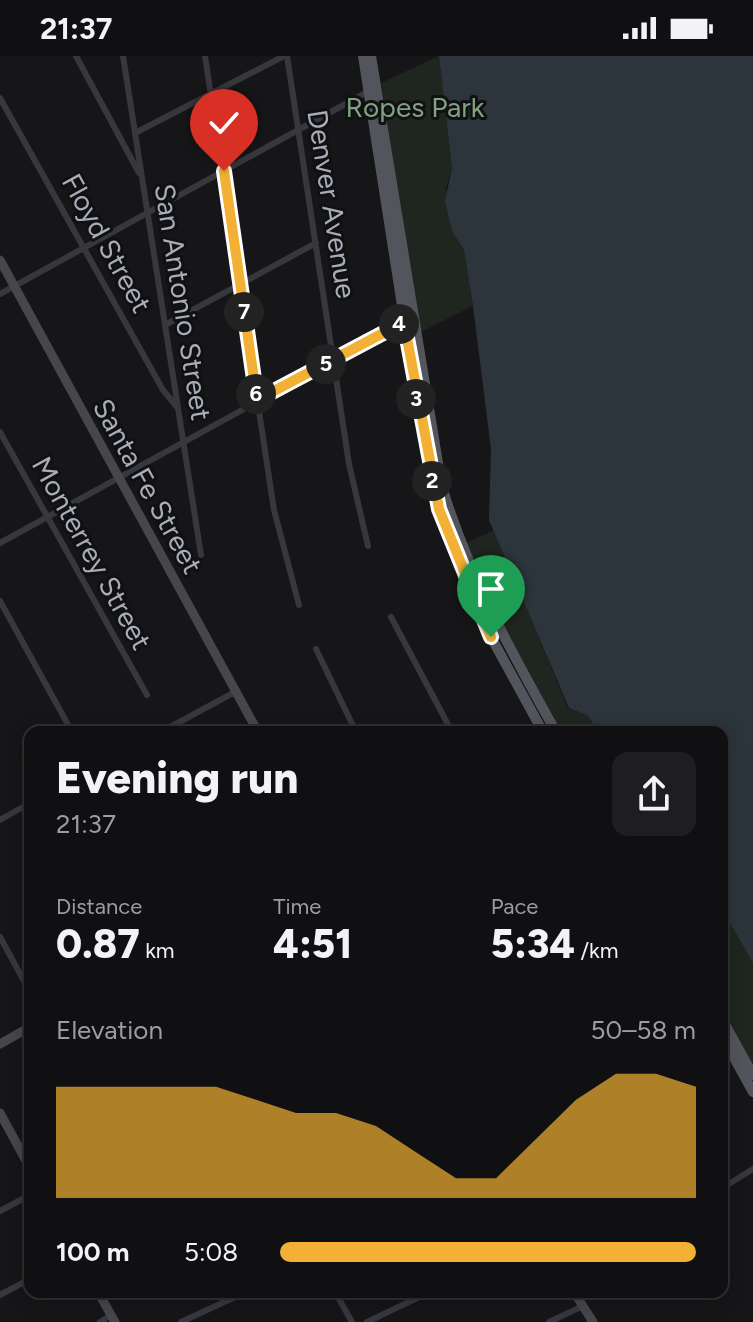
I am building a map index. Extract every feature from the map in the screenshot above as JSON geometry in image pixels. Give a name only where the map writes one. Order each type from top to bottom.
[{"type":"main road","points":[[363,56],[372,90],[425,426],[438,488],[474,589],[540,726]]},
{"type":"main road","points":[[371,56],[372,90]]},
{"type":"main road","name":"Santa Fe Street","points":[[0,260],[255,726]]},
{"type":"main road","points":[[474,589],[553,726]]},
{"type":"main road","points":[[0,1044],[24,1030]]},
{"type":"main road","points":[[728,1031],[753,1075]]},
{"type":"main road","points":[[728,1047],[753,1092]]},
{"type":"main road","points":[[0,1113],[24,1157]]},
{"type":"main road","points":[[101,1298],[113,1319]]},
{"type":"main road","points":[[578,1298],[593,1322]]},
{"type":"street","points":[[76,56],[141,177]]},
{"type":"street","name":"San Antonio Street","points":[[124,56],[201,555]]},
{"type":"street","points":[[205,56],[274,510],[299,605]]},
{"type":"street","points":[[135,133],[286,56]]},
{"type":"street","name":"Denver Avenue","points":[[286,56],[349,464],[368,546]]},
{"type":"street","points":[[0,294],[372,90]]},
{"type":"street","name":"Floyd Street","points":[[0,98],[163,390],[178,409]]},
{"type":"street","points":[[165,325],[316,243]]},
{"type":"street","points":[[0,543],[408,318]]},
{"type":"street","name":"Monterrey Street","points":[[0,432],[147,695]]},
{"type":"street","points":[[0,601],[69,726]]},
{"type":"street","points":[[391,617],[449,726]]},
{"type":"street","points":[[316,649],[353,726]]},
{"type":"street","points":[[172,726],[235,692]]},
{"type":"street","points":[[0,820],[24,806]]},
{"type":"street","points":[[0,937],[24,981]]},
{"type":"street","points":[[728,1184],[753,1169]]},
{"type":"street","points":[[0,1211],[24,1198]]},
{"type":"street","points":[[0,1295],[24,1282]]},
{"type":"street","points":[[181,1322],[233,1298]]},
{"type":"street","points":[[338,1298],[352,1322]]},
{"type":"street","points":[[367,1322],[417,1298]]},
{"type":"street","points":[[549,1322],[583,1306]]},
{"type":"street","points":[[100,1322],[113,1319]]},
{"type":"green space","name":"Ropes Park","points":[[439,56],[452,168],[446,188],[452,231],[464,250],[473,306],[419,333],[381,83]]},
{"type":"green space","points":[[494,530],[568,708],[588,716],[594,726],[558,726],[495,614],[466,543]]},
{"type":"green space","points":[[728,920],[753,963],[753,1068],[728,1024]]},
{"type":"shaded area","points":[[439,56],[753,56],[753,963],[728,920],[728,726],[594,726],[588,716],[569,708],[489,520],[491,449],[473,306],[464,250],[452,231],[445,201],[452,168]]},
{"type":"route","points":[[224,171],[257,400],[404,322],[427,460],[439,509],[459,565],[491,637]]}]
